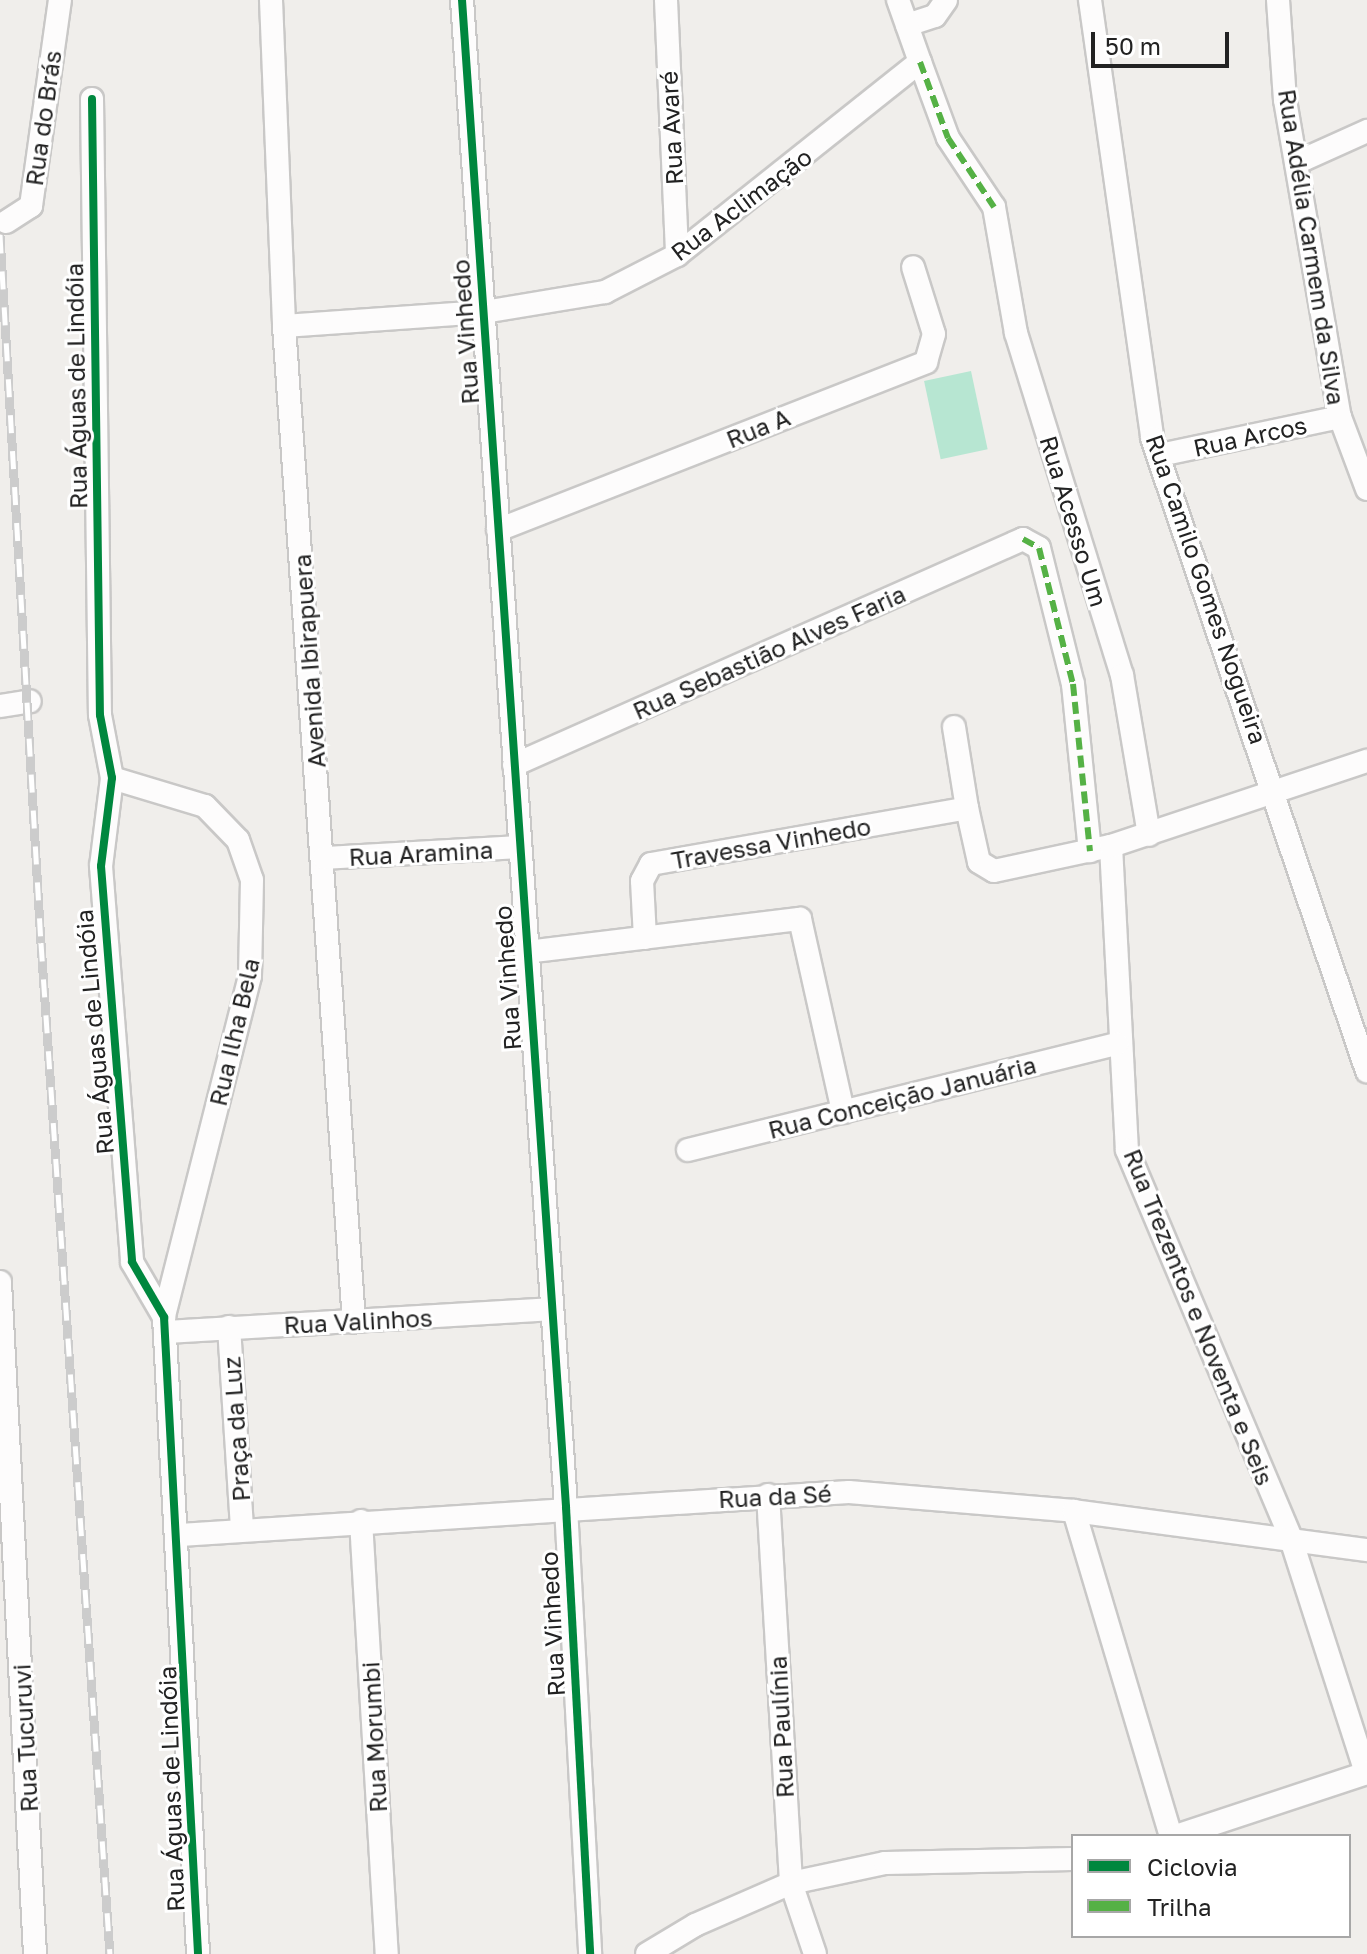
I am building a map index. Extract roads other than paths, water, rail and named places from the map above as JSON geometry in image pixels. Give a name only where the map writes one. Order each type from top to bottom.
[{"type":"street","name":"Rua do Brás","points":[[6,222],[31,206],[60,0]]},
{"type":"street","name":"Avenida Ibirapuera","points":[[271,0],[284,326],[324,858],[354,1322]]},
{"type":"street","name":"Rua Vinhedo","points":[[462,0],[518,847],[566,1507],[590,1954]]},
{"type":"street","name":"Rua Avaré","points":[[666,0],[677,255]]},
{"type":"street","points":[[898,0],[920,62]]},
{"type":"street","points":[[907,25],[935,16],[946,0]]},
{"type":"street","name":"Rua Camilo Gomes Nogueira","points":[[1090,0],[1099,95],[1160,455],[1278,795],[1367,1071]]},
{"type":"street","name":"Rua Adélia Carmem da Silva","points":[[1278,0],[1296,163],[1340,417],[1367,489]]},
{"type":"street","name":"Rua Aclimação","points":[[284,326],[484,312],[605,292],[677,255],[920,62]]},
{"type":"street","name":"Rua Acesso Um","points":[[920,62],[948,138],[994,207],[1016,333],[1122,675],[1149,835]]},
{"type":"street","name":"Rua Águas de Lindóia","points":[[92,99],[100,715],[112,778],[101,866],[132,1262],[165,1324],[180,1535],[198,1954]]},
{"type":"street","points":[[1296,163],[1367,131]]},
{"type":"street","name":"Rua A","points":[[498,530],[926,362],[934,334],[913,267]]},
{"type":"street","name":"Rua Arcos","points":[[1160,455],[1340,417]]},
{"type":"street","name":"Rua Sebastião Alves Faria","points":[[514,765],[1023,539]]},
{"type":"street","name":"Rua Trezentos e Noventa e Seis","points":[[1023,539],[1039,548],[1073,684],[1100,849],[1127,1150],[1291,1539],[1366,1773]]},
{"type":"street","points":[[0,706],[30,701]]},
{"type":"street","points":[[954,727],[967,808],[986,870],[1100,849],[1149,835],[1278,795],[1367,761]]},
{"type":"street","name":"Rua Ilha Bela","points":[[112,778],[205,806],[238,840],[252,880],[250,976],[165,1324]]},
{"type":"street","name":"Travessa Vinhedo","points":[[645,938],[642,881],[651,864],[967,808]]},
{"type":"street","name":"Rua Aramina","points":[[324,858],[518,847]]},
{"type":"street","points":[[526,952],[797,918],[804,923],[843,1112]]},
{"type":"street","name":"Rua Conceição Januária","points":[[688,1150],[1117,1044]]},
{"type":"street","name":"Rua Tucuruvi","points":[[0,1282],[8,1550],[35,1954]]},
{"type":"street","name":"Rua Valinhos","points":[[165,1324],[229,1327],[551,1309]]},
{"type":"street","name":"Praça da Luz","points":[[229,1327],[242,1530]]},
{"type":"street","name":"Rua da Sé","points":[[180,1535],[566,1507],[849,1492],[1074,1511],[1367,1550]]},
{"type":"street","name":"Rua Paulínia","points":[[768,1495],[791,1883],[815,1954]]},
{"type":"street","points":[[1074,1511],[1172,1834]]},
{"type":"street","name":"Rua Morumbi","points":[[361,1521],[387,1954]]},
{"type":"street","points":[[1179,1834],[1366,1773]]},
{"type":"street","points":[[647,1954],[695,1925],[791,1883],[885,1863],[1071,1859]]},
{"type":"railway","points":[[0,235],[41,943],[110,1954]]}]
